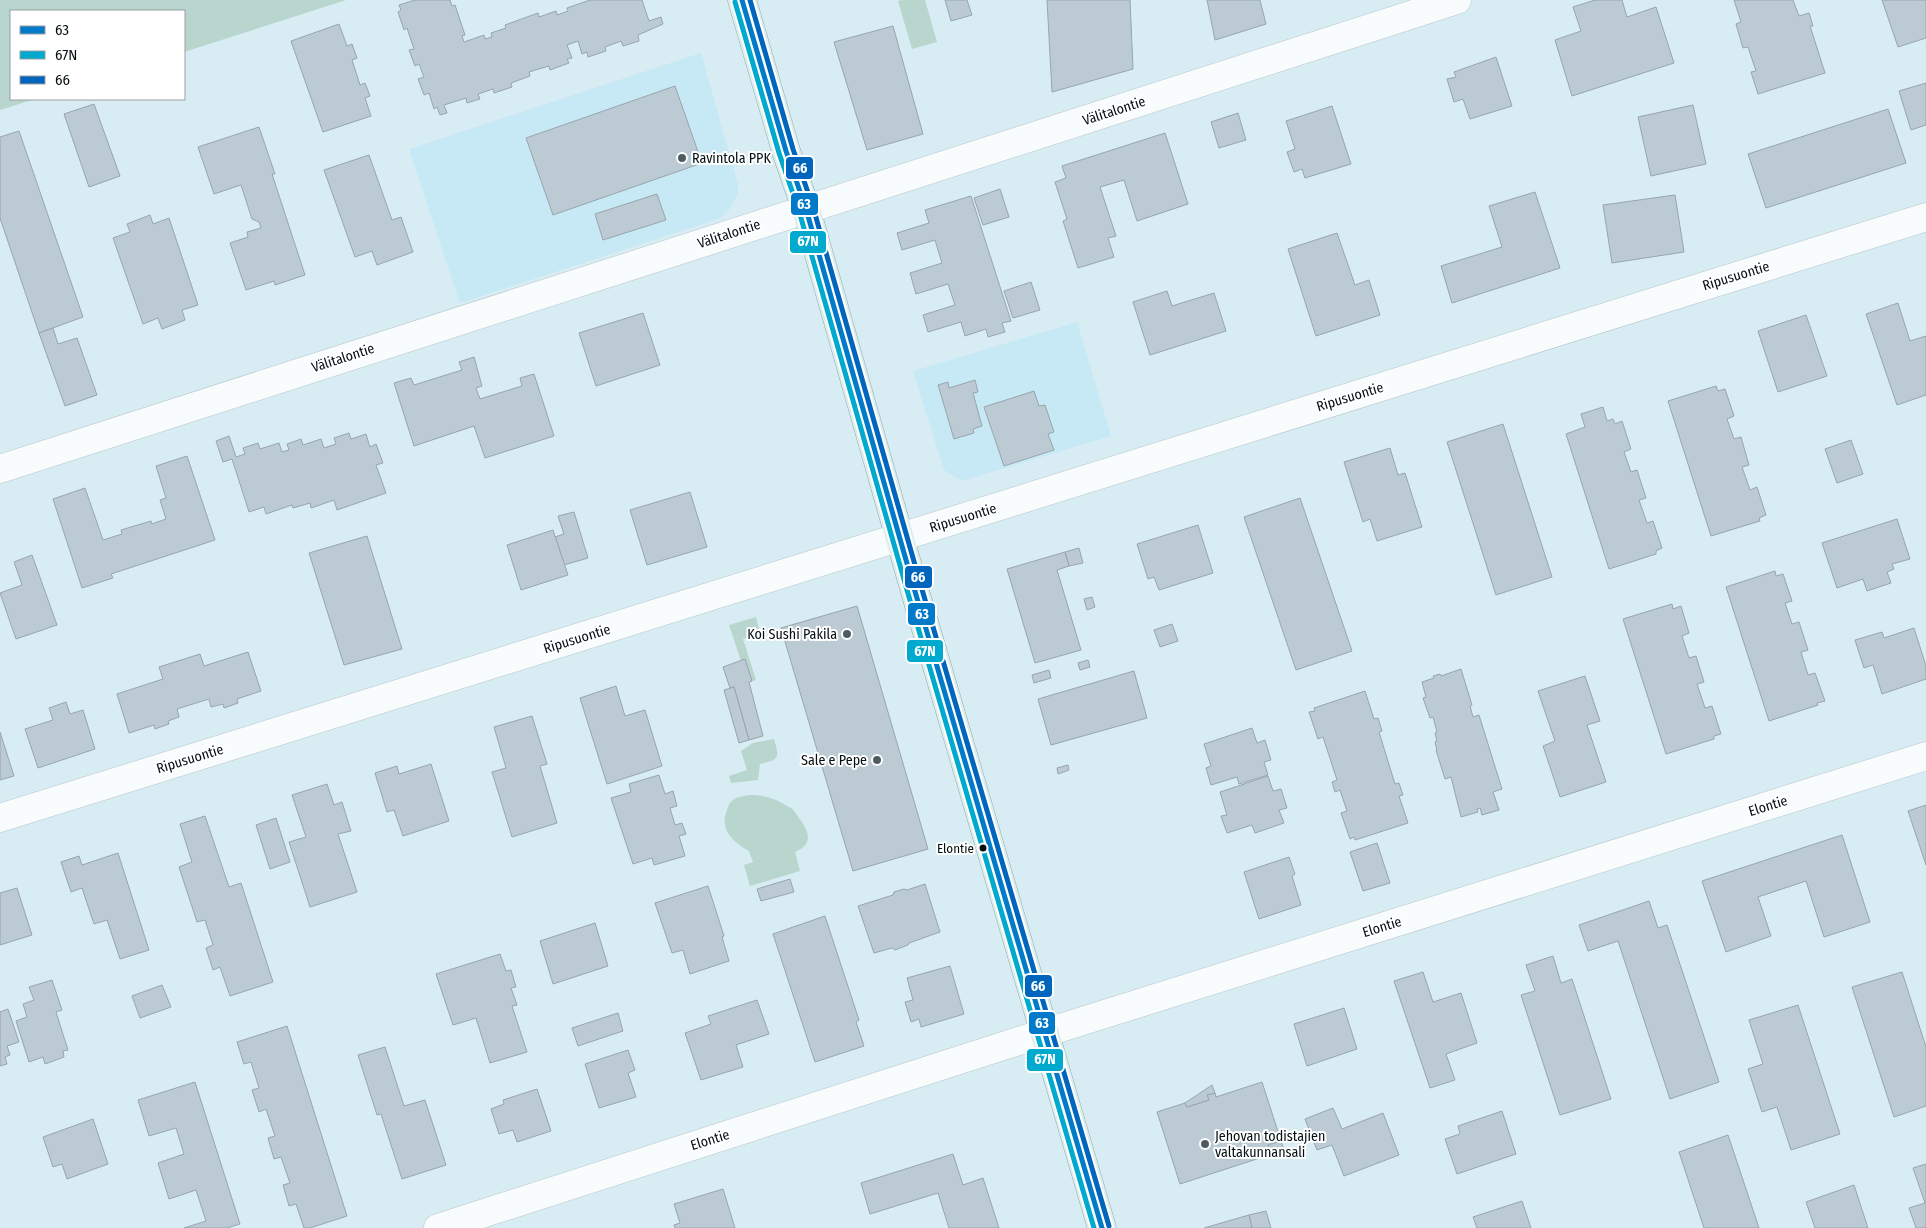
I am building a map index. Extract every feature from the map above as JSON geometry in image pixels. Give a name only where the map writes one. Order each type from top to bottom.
[{"type":"main road","points":[[742,0],[786,151],[806,209],[899,538],[1102,1228]]},
{"type":"street","name":"Välitalontie","points":[[0,469],[1457,0]]},
{"type":"street","name":"Ripusuontie","points":[[0,818],[1926,217]]},
{"type":"street","name":"Elontie","points":[[438,1228],[1044,1034],[1926,756]]},
{"type":"shaded area","points":[[701,53],[738,184],[738,193],[729,210],[722,217],[712,221],[460,303],[409,149]]},
{"type":"shaded area","points":[[1077,322],[1111,436],[962,481],[944,470],[913,371]]},
{"type":"green space","points":[[0,0],[346,0],[185,52],[185,10],[10,10],[10,100],[32,100],[0,110]]},
{"type":"green space","points":[[925,0],[937,42],[912,49],[898,1]]},
{"type":"green space","points":[[756,617],[760,634],[743,639],[756,680],[752,681],[745,660],[741,661],[729,625]]},
{"type":"green space","points":[[774,739],[777,751],[776,757],[771,761],[760,764],[758,780],[731,783],[729,776],[747,770],[741,751],[753,743]]},
{"type":"green space","points":[[749,795],[765,796],[779,801],[792,809],[803,823],[806,828],[807,842],[805,846],[795,852],[800,871],[750,886],[744,865],[753,862],[749,851],[729,835],[725,824],[725,817],[731,802],[736,798]]},
{"type":"building","points":[[415,0],[450,0],[452,6],[455,5],[465,35],[462,36],[464,42],[484,35],[485,39],[492,37],[491,33],[506,28],[505,25],[538,13],[539,17],[556,11],[557,15],[568,11],[567,8],[590,0],[642,0],[649,21],[661,17],[663,24],[638,35],[639,41],[623,46],[621,41],[605,47],[606,51],[588,57],[587,52],[582,54],[578,41],[567,45],[572,58],[567,59],[569,63],[550,70],[549,66],[529,72],[530,76],[511,83],[512,87],[494,93],[493,89],[478,94],[480,99],[467,103],[466,98],[444,105],[447,113],[440,115],[437,107],[434,109],[429,93],[424,95],[418,79],[424,77],[419,64],[415,66],[409,50],[414,49],[407,28],[404,30],[398,12],[401,10],[399,5]]},
{"type":"building","points":[[945,0],[967,0],[972,15],[951,21]]},
{"type":"building","points":[[1047,0],[1130,0],[1133,69],[1052,92]]},
{"type":"building","points":[[1207,0],[1260,0],[1266,24],[1215,40]]},
{"type":"building","points":[[1595,0],[1622,0],[1627,17],[1656,7],[1674,63],[1572,96],[1555,40],[1581,31],[1573,7]]},
{"type":"building","points":[[1734,0],[1793,0],[1799,16],[1809,13],[1813,26],[1810,26],[1825,73],[1758,94],[1751,72],[1756,71],[1748,47],[1743,48],[1736,24],[1741,22]]},
{"type":"building","points":[[1882,0],[1926,0],[1926,38],[1898,47]]},
{"type":"building","points":[[339,24],[347,46],[352,44],[357,58],[352,60],[360,85],[365,83],[370,96],[365,98],[371,116],[323,132],[291,41]]},
{"type":"building","points":[[893,26],[923,134],[867,150],[834,42]]},
{"type":"building","points":[[1496,57],[1512,106],[1470,119],[1463,99],[1454,102],[1447,79],[1456,77],[1454,72]]},
{"type":"building","points":[[1926,83],[1926,125],[1911,130],[1899,91]]},
{"type":"building","points":[[675,86],[702,163],[553,215],[526,138]]},
{"type":"building","points":[[94,104],[120,176],[89,187],[64,114]]},
{"type":"building","points":[[1693,105],[1706,164],[1651,176],[1638,117]]},
{"type":"building","points":[[1332,106],[1351,164],[1305,178],[1302,169],[1294,172],[1287,152],[1295,149],[1286,121]]},
{"type":"building","points":[[1888,109],[1906,163],[1766,208],[1748,154]]},
{"type":"building","points":[[1238,113],[1246,140],[1219,148],[1211,122]]},
{"type":"building","points":[[259,127],[275,174],[272,174],[305,275],[275,285],[274,281],[246,290],[230,243],[248,237],[247,232],[261,228],[259,222],[252,219],[241,185],[214,194],[198,147]]},
{"type":"building","points":[[19,131],[83,317],[39,333],[0,218],[0,137]]},
{"type":"building","points":[[1165,133],[1188,204],[1137,221],[1124,180],[1100,187],[1116,236],[1108,238],[1114,257],[1078,268],[1063,221],[1067,219],[1055,182],[1066,178],[1062,166]]},
{"type":"building","points":[[369,155],[392,220],[401,217],[413,252],[377,265],[372,251],[355,257],[324,170]]},
{"type":"building","points":[[1000,189],[1009,217],[983,225],[974,198]]},
{"type":"building","points":[[1535,192],[1560,268],[1452,303],[1441,266],[1502,247],[1489,206]]},
{"type":"building","points":[[657,194],[666,220],[603,240],[595,214]]},
{"type":"building","points":[[1675,195],[1684,252],[1612,263],[1603,205]]},
{"type":"building","points":[[971,196],[1011,321],[1002,323],[1005,332],[988,337],[986,329],[965,336],[961,322],[928,332],[923,315],[955,305],[948,284],[916,294],[910,273],[942,263],[935,240],[902,250],[897,233],[929,223],[925,210]]},
{"type":"building","points":[[150,215],[153,224],[169,218],[198,305],[182,310],[185,320],[162,329],[158,318],[143,324],[113,238],[130,232],[127,224]]},
{"type":"building","points":[[1337,233],[1355,285],[1369,280],[1380,315],[1316,336],[1288,249]]},
{"type":"building","points":[[1031,282],[1040,310],[1013,318],[1004,291]]},
{"type":"building","points":[[1167,291],[1172,306],[1214,293],[1226,331],[1150,355],[1133,302]]},
{"type":"building","points":[[1898,303],[1910,341],[1926,336],[1926,395],[1897,405],[1866,314]]},
{"type":"building","points":[[643,313],[660,365],[596,386],[579,333]]},
{"type":"building","points":[[1806,315],[1827,376],[1778,392],[1758,331]]},
{"type":"building","points":[[53,328],[58,344],[77,338],[97,395],[65,406],[39,333]]},
{"type":"building","points":[[474,357],[482,386],[476,388],[480,399],[522,386],[520,378],[534,374],[554,436],[485,458],[474,426],[414,446],[394,383],[411,378],[414,385],[462,370],[459,362]]},
{"type":"building","points":[[975,380],[978,392],[973,393],[982,426],[973,429],[974,433],[954,439],[938,385],[948,382],[949,388]]},
{"type":"building","points":[[1716,386],[1718,391],[1725,389],[1734,416],[1727,419],[1734,439],[1741,437],[1749,465],[1742,467],[1750,490],[1757,487],[1766,515],[1759,518],[1760,521],[1711,536],[1668,401]]},
{"type":"building","points":[[1034,391],[1039,406],[1045,405],[1054,432],[1048,434],[1054,450],[1004,466],[984,407]]},
{"type":"building","points":[[1603,407],[1607,421],[1613,419],[1615,424],[1622,421],[1631,449],[1624,452],[1631,472],[1637,470],[1646,498],[1639,500],[1647,523],[1653,521],[1662,548],[1656,551],[1656,554],[1609,569],[1566,434],[1585,427],[1581,414]]},
{"type":"building","points":[[1503,424],[1552,577],[1496,595],[1447,442]]},
{"type":"building","points":[[349,433],[351,439],[366,434],[370,447],[376,444],[383,463],[376,465],[386,493],[337,510],[334,500],[311,508],[310,503],[293,508],[292,505],[266,514],[264,507],[249,512],[232,459],[223,462],[216,441],[229,436],[236,457],[245,454],[243,448],[258,443],[260,449],[279,443],[282,452],[289,450],[287,444],[301,439],[303,445],[321,439],[324,448],[336,444],[334,438]]},
{"type":"building","points":[[1851,440],[1863,474],[1837,483],[1825,449]]},
{"type":"building","points":[[1390,448],[1398,475],[1405,473],[1422,527],[1377,541],[1370,519],[1363,522],[1344,462]]},
{"type":"building","points":[[187,456],[215,540],[111,574],[113,578],[82,588],[53,499],[85,488],[103,540],[122,534],[121,530],[151,521],[152,524],[166,519],[160,500],[166,498],[156,466]]},
{"type":"building","points":[[690,492],[707,547],[647,565],[630,510]]},
{"type":"building","points":[[1300,498],[1352,651],[1296,670],[1244,517]]},
{"type":"building","points":[[574,512],[588,558],[564,565],[555,537],[564,534],[558,516]]},
{"type":"building","points":[[1897,519],[1910,559],[1892,564],[1894,569],[1887,572],[1891,583],[1867,591],[1863,579],[1837,588],[1822,543]]},
{"type":"building","points":[[1198,525],[1213,573],[1159,590],[1154,577],[1148,579],[1137,544]]},
{"type":"building","points":[[553,530],[568,575],[521,590],[507,545]]},
{"type":"building","points":[[367,536],[402,649],[344,665],[309,553]]},
{"type":"building","points":[[1079,548],[1083,563],[1069,566],[1065,552]]},
{"type":"building","points":[[1065,552],[1069,566],[1057,570],[1081,650],[1035,663],[1007,569]]},
{"type":"building","points":[[32,555],[57,625],[16,639],[0,593],[22,585],[14,562]]},
{"type":"building","points":[[1775,571],[1776,576],[1783,574],[1792,601],[1785,603],[1792,624],[1799,622],[1808,650],[1801,652],[1808,675],[1815,673],[1825,701],[1769,721],[1726,587]]},
{"type":"building","points":[[1092,597],[1095,607],[1087,610],[1084,599]]},
{"type":"building","points":[[1672,604],[1673,609],[1681,606],[1689,633],[1682,636],[1689,658],[1696,656],[1704,682],[1697,684],[1705,708],[1712,706],[1721,734],[1714,736],[1714,739],[1666,754],[1623,619]]},
{"type":"building","points":[[857,606],[928,849],[853,871],[781,628]]},
{"type":"building","points":[[1172,624],[1178,641],[1160,647],[1154,630]]},
{"type":"building","points":[[1914,628],[1926,666],[1926,679],[1882,694],[1873,665],[1864,668],[1855,640],[1882,632],[1884,638]]},
{"type":"building","points":[[248,652],[261,691],[237,699],[238,703],[224,708],[223,704],[211,707],[209,699],[177,709],[179,717],[168,721],[169,724],[155,729],[154,725],[129,733],[117,694],[163,679],[159,667],[200,654],[204,666]]},
{"type":"building","points":[[745,659],[752,681],[749,682],[763,736],[749,740],[734,687],[730,688],[723,667]]},
{"type":"building","points":[[1088,660],[1090,667],[1080,670],[1078,663]]},
{"type":"building","points":[[1461,669],[1472,705],[1470,706],[1473,717],[1479,715],[1502,789],[1493,792],[1499,810],[1482,815],[1480,808],[1477,809],[1478,812],[1461,817],[1451,777],[1445,779],[1436,750],[1435,742],[1437,741],[1435,733],[1437,732],[1433,717],[1430,718],[1423,698],[1426,697],[1422,682],[1434,678],[1433,676],[1440,674],[1441,676]]},
{"type":"building","points":[[1049,670],[1051,678],[1034,683],[1032,675]]},
{"type":"building","points":[[1134,671],[1147,718],[1051,745],[1038,699]]},
{"type":"building","points":[[1585,676],[1600,721],[1587,725],[1606,782],[1560,797],[1543,746],[1555,741],[1538,691]]},
{"type":"building","points":[[616,686],[625,716],[645,710],[662,766],[607,784],[580,698]]},
{"type":"building","points":[[734,687],[749,740],[739,743],[724,690]]},
{"type":"building","points":[[1365,691],[1374,719],[1378,718],[1382,731],[1379,732],[1395,784],[1399,783],[1403,795],[1399,796],[1408,823],[1355,840],[1354,837],[1350,839],[1341,813],[1347,811],[1340,790],[1335,792],[1332,782],[1337,780],[1323,737],[1318,739],[1309,712],[1315,711],[1314,708]]},
{"type":"building","points":[[66,702],[70,714],[83,710],[95,749],[38,768],[25,729],[53,720],[49,708]]},
{"type":"building","points":[[532,716],[547,764],[540,766],[557,823],[512,837],[492,772],[506,768],[494,727]]},
{"type":"building","points":[[1252,728],[1257,743],[1265,740],[1271,760],[1264,762],[1268,775],[1239,784],[1237,777],[1211,785],[1206,768],[1211,766],[1204,744]]},
{"type":"building","points":[[0,732],[14,776],[0,780]]},
{"type":"building","points":[[431,764],[449,821],[403,836],[394,810],[387,812],[375,773],[397,766],[399,774]]},
{"type":"building","points":[[1068,765],[1069,770],[1058,774],[1057,768]]},
{"type":"building","points":[[659,775],[665,794],[673,791],[677,806],[670,808],[675,825],[682,823],[686,834],[679,836],[685,856],[654,865],[652,858],[633,864],[611,798],[631,792],[629,784]]},
{"type":"building","points":[[1268,776],[1273,791],[1281,789],[1287,808],[1279,810],[1284,823],[1255,833],[1252,825],[1227,833],[1221,816],[1227,815],[1220,792]]},
{"type":"building","points":[[327,784],[334,805],[342,802],[351,831],[338,834],[357,892],[310,907],[289,842],[306,837],[292,795]]},
{"type":"building","points":[[1926,805],[1926,865],[1908,811]]},
{"type":"building","points":[[205,816],[229,887],[241,883],[273,982],[230,996],[220,967],[213,970],[206,948],[213,945],[205,920],[197,922],[179,867],[192,862],[180,824]]},
{"type":"building","points":[[276,818],[290,862],[270,869],[256,825]]},
{"type":"building","points":[[1842,835],[1870,922],[1824,937],[1806,881],[1758,897],[1771,936],[1726,952],[1702,881]]},
{"type":"building","points":[[1377,843],[1390,883],[1363,891],[1350,852]]},
{"type":"building","points":[[118,853],[149,950],[120,959],[107,920],[94,924],[82,888],[71,892],[61,862],[79,856],[82,865]]},
{"type":"building","points":[[1289,857],[1295,874],[1292,876],[1301,905],[1259,919],[1244,872]]},
{"type":"building","points":[[790,879],[794,892],[761,901],[757,889]]},
{"type":"building","points":[[925,884],[940,932],[895,950],[892,948],[874,953],[858,906],[893,895],[894,892]]},
{"type":"building","points":[[708,886],[724,936],[722,937],[729,961],[690,974],[683,950],[672,953],[655,903]]},
{"type":"building","points":[[17,888],[32,935],[0,945],[0,893]]},
{"type":"building","points":[[1649,901],[1658,928],[1667,925],[1719,1082],[1670,1099],[1618,941],[1588,951],[1579,925]]},
{"type":"building","points":[[825,916],[859,1020],[856,1022],[864,1046],[815,1062],[773,934]]},
{"type":"building","points":[[595,923],[608,966],[553,984],[540,941]]},
{"type":"building","points":[[500,954],[506,971],[511,970],[516,987],[511,988],[517,1005],[512,1006],[527,1052],[490,1063],[476,1018],[453,1025],[436,974]]},
{"type":"building","points":[[1553,956],[1561,983],[1572,979],[1611,1099],[1560,1115],[1521,995],[1535,991],[1526,965]]},
{"type":"building","points":[[950,966],[964,1014],[921,1027],[919,1019],[911,1022],[905,1002],[913,1000],[907,978]]},
{"type":"building","points":[[1423,972],[1433,1002],[1461,993],[1477,1043],[1446,1054],[1455,1080],[1430,1088],[1394,981]]},
{"type":"building","points":[[1902,972],[1926,1047],[1926,1106],[1894,1117],[1852,987]]},
{"type":"building","points":[[52,980],[62,1010],[56,1012],[68,1050],[63,1051],[64,1057],[45,1064],[43,1057],[29,1062],[16,1021],[27,1017],[23,1004],[34,1000],[29,987]]},
{"type":"building","points":[[162,985],[171,1007],[140,1018],[132,996]]},
{"type":"building","points":[[757,1000],[769,1034],[736,1045],[743,1067],[701,1080],[685,1033],[711,1024],[708,1016]]},
{"type":"building","points":[[1798,1005],[1840,1134],[1791,1150],[1777,1107],[1762,1112],[1748,1069],[1763,1064],[1749,1020]]},
{"type":"building","points":[[1344,1008],[1357,1049],[1307,1066],[1294,1024]]},
{"type":"building","points":[[8,1009],[19,1042],[7,1046],[10,1055],[5,1057],[7,1064],[0,1066],[0,1012]]},
{"type":"building","points":[[618,1013],[623,1031],[578,1046],[572,1028]]},
{"type":"building","points":[[287,1026],[347,1216],[310,1228],[304,1228],[296,1204],[289,1206],[283,1185],[290,1183],[281,1157],[274,1159],[268,1138],[275,1136],[266,1109],[259,1112],[252,1090],[259,1088],[251,1062],[244,1064],[237,1042]]},
{"type":"building","points":[[385,1047],[404,1106],[425,1100],[446,1165],[402,1179],[381,1114],[377,1115],[358,1055]]},
{"type":"building","points":[[628,1050],[635,1070],[628,1073],[636,1097],[599,1108],[585,1064]]},
{"type":"building","points":[[195,1082],[240,1224],[227,1228],[184,1228],[206,1221],[196,1190],[169,1199],[158,1163],[184,1154],[176,1128],[149,1136],[138,1100]]},
{"type":"building","points":[[1262,1082],[1281,1141],[1268,1145],[1272,1154],[1180,1184],[1157,1112],[1185,1103],[1187,1107],[1209,1100],[1207,1095],[1215,1093],[1216,1097]]},
{"type":"building","points":[[1212,1085],[1215,1093],[1207,1095],[1209,1100],[1187,1107],[1185,1103]]},
{"type":"building","points":[[537,1089],[551,1131],[517,1142],[513,1130],[499,1134],[491,1109],[504,1104],[503,1100]]},
{"type":"building","points":[[1333,1108],[1342,1129],[1383,1113],[1399,1155],[1344,1176],[1332,1145],[1317,1150],[1305,1119]]},
{"type":"building","points":[[1502,1111],[1516,1154],[1457,1174],[1445,1139],[1460,1134],[1458,1126]]},
{"type":"building","points":[[93,1119],[108,1164],[67,1179],[62,1164],[53,1167],[43,1137]]},
{"type":"building","points":[[1728,1135],[1759,1228],[1704,1228],[1679,1152]]},
{"type":"building","points":[[1281,1141],[1284,1150],[1272,1154],[1268,1145]]},
{"type":"building","points":[[953,1154],[963,1185],[983,1178],[999,1228],[949,1228],[938,1193],[870,1214],[861,1183]]},
{"type":"building","points":[[1926,1164],[1926,1228],[1916,1228],[1909,1208],[1925,1203],[1913,1168]]},
{"type":"building","points":[[1854,1185],[1868,1228],[1815,1228],[1806,1202]]},
{"type":"building","points":[[723,1189],[735,1228],[675,1228],[674,1225],[680,1223],[674,1204]]},
{"type":"building","points":[[1522,1201],[1531,1228],[1477,1228],[1473,1217]]},
{"type":"building","points":[[1266,1211],[1271,1228],[1252,1228],[1249,1215]]},
{"type":"building","points":[[1249,1215],[1252,1228],[1204,1228]]},
{"type":"transit line","name":"63","points":[[742,0],[786,151],[806,209],[914,588],[1102,1228]]},
{"type":"transit line","name":"66","points":[[750,0],[793,149],[813,207],[921,586],[1109,1226]]},
{"type":"transit line","name":"67N","points":[[735,2],[779,153],[799,211],[907,590],[1094,1228]]},
{"type":"place","name":"Ravintola PPK","points":[[682,158]]},
{"type":"place","name":"Koi Sushi Pakila","points":[[847,634]]},
{"type":"place","name":"Sale e Pepe","points":[[877,760]]},
{"type":"place","name":"Elontie","points":[[983,848]]},
{"type":"place","name":"Jehovan todistajien valtakunnansali","points":[[1205,1144]]}]
